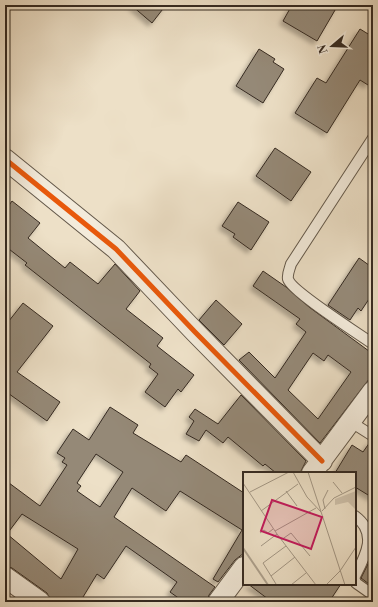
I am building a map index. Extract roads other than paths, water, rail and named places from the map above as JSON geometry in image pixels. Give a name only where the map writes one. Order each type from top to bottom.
[{"type":"street","points":[[5,159],[116,249],[195,332],[317,467],[373,391]]},
{"type":"street","points":[[218,602],[243,568]]},
{"type":"street","points":[[5,577],[40,602]]},
{"type":"lane","points":[[373,138],[291,264],[288,274],[291,283],[304,295],[373,344]]},
{"type":"lane","points":[[351,422],[373,436]]},
{"type":"lane","points":[[356,517],[367,527],[370,533],[368,552],[356,574]]},
{"type":"lane","points":[[356,583],[373,595]]}]
